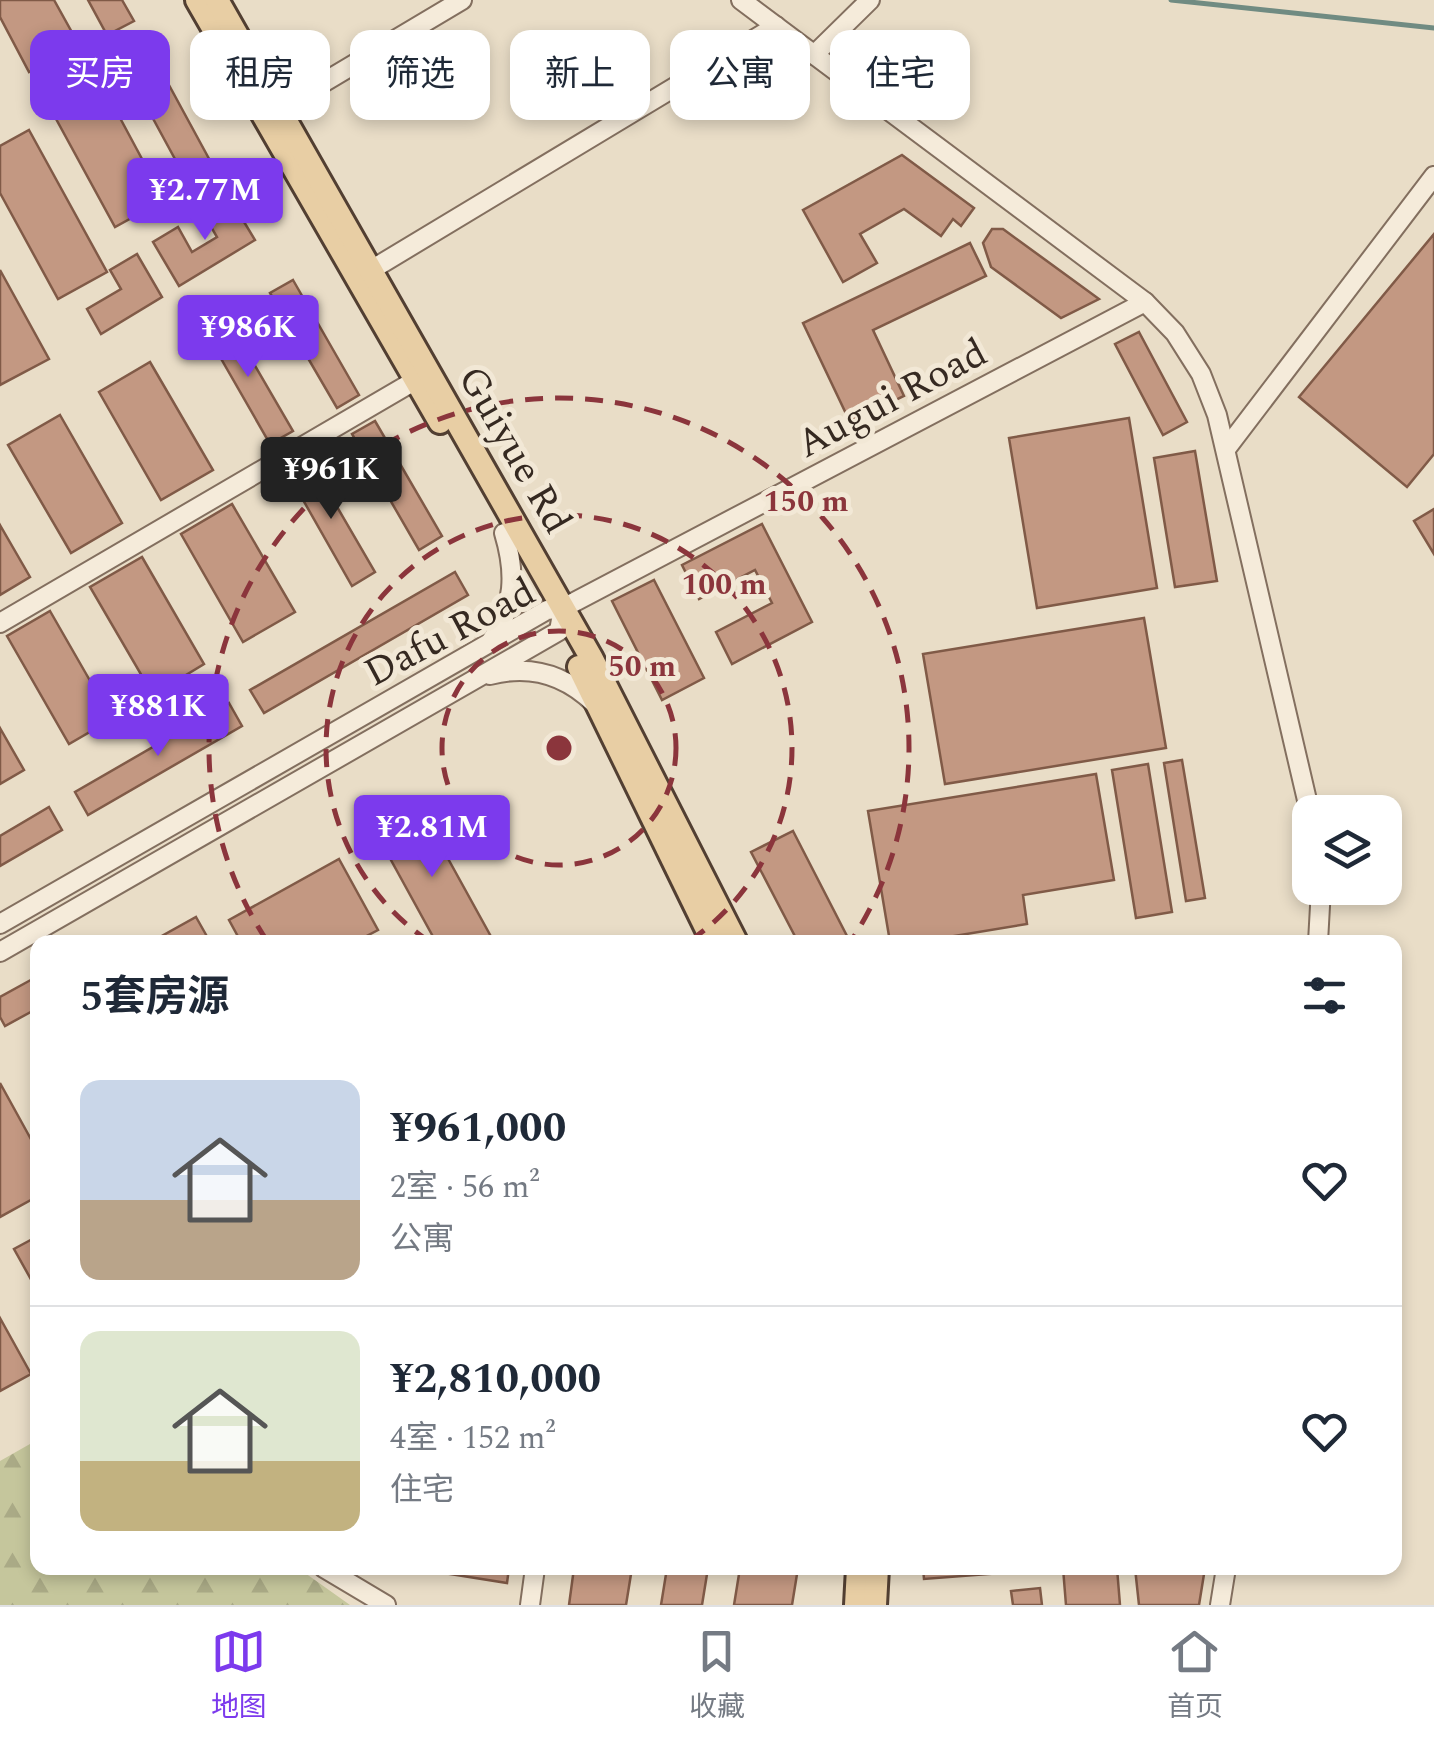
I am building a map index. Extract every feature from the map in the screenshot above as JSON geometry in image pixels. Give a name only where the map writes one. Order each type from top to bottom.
[{"type":"main road","name":"Guiyue Rd","points":[[197,0],[504,533],[556,616],[710,935]]},
{"type":"main road","name":"Guiyue Rd","points":[[217,0],[234,30]]},
{"type":"main road","name":"Guiyue Rd","points":[[285,120],[371,270],[732,935]]},
{"type":"main road","points":[[856,1605],[858,1575]]},
{"type":"main road","points":[[875,1605],[877,1575]]},
{"type":"street","points":[[330,79],[462,0]]},
{"type":"street","points":[[741,0],[1145,302],[1175,333],[1200,374],[1226,449],[1306,795]]},
{"type":"street","points":[[814,55],[870,0]]},
{"type":"street","points":[[371,270],[776,26]]},
{"type":"street","points":[[1226,449],[1434,176]]},
{"type":"street","name":"Augui Road","points":[[556,616],[1145,302]]},
{"type":"street","points":[[0,623],[416,380]]},
{"type":"street","points":[[490,643],[501,626],[512,593],[512,564],[504,533]]},
{"type":"street","name":"Dafu Road","points":[[0,924],[490,643],[556,616]]},
{"type":"street","name":"Dafu Road","points":[[0,952],[476,679],[556,616]]},
{"type":"street","points":[[476,679],[499,672],[541,672],[580,689],[598,707]]},
{"type":"street","points":[[425,680],[437,701]]},
{"type":"street","points":[[1318,935],[1319,905]]},
{"type":"street","points":[[336,1575],[386,1605]]},
{"type":"street","points":[[530,1605],[534,1575]]},
{"type":"street","points":[[1220,1605],[1225,1575]]},
{"type":"green space","points":[[30,1444],[30,1575],[308,1575],[350,1605],[0,1605],[0,1461]]},
{"type":"building","points":[[0,0],[54,0],[71,30],[30,30],[29,72],[0,17]]},
{"type":"building","points":[[88,0],[122,0],[134,21],[117,30],[104,30]]},
{"type":"building","points":[[170,87],[220,179],[194,194],[154,120],[170,120]]},
{"type":"building","points":[[57,120],[121,120],[164,200],[115,227]]},
{"type":"building","points":[[29,130],[107,272],[58,299],[0,193],[0,146]]},
{"type":"building","points":[[902,155],[974,208],[961,226],[953,219],[941,236],[904,209],[860,234],[877,263],[843,282],[803,210]]},
{"type":"building","points":[[229,197],[255,240],[179,286],[153,242],[178,227],[192,252],[217,237],[203,213]]},
{"type":"building","points":[[992,229],[1003,229],[1099,299],[1061,318],[991,267],[983,243]]},
{"type":"building","points":[[1434,234],[1434,454],[1407,487],[1299,397]]},
{"type":"building","points":[[970,243],[986,276],[873,330],[904,396],[850,422],[803,323]]},
{"type":"building","points":[[137,254],[162,297],[101,334],[87,309],[121,289],[110,270]]},
{"type":"building","points":[[0,270],[49,359],[0,385]]},
{"type":"building","points":[[293,280],[359,395],[337,408],[270,293]]},
{"type":"building","points":[[226,316],[293,431],[270,444],[204,329]]},
{"type":"building","points":[[1139,332],[1187,422],[1163,435],[1115,344]]},
{"type":"building","points":[[150,362],[213,470],[161,500],[99,392]]},
{"type":"building","points":[[60,415],[122,523],[71,553],[8,445]]},
{"type":"building","points":[[1129,418],[1157,588],[1037,608],[1009,438]]},
{"type":"building","points":[[375,421],[442,536],[419,550],[352,434]]},
{"type":"building","points":[[1195,451],[1217,581],[1175,587],[1154,458]]},
{"type":"building","points":[[308,457],[375,572],[352,586],[286,470]]},
{"type":"building","points":[[232,504],[295,612],[243,642],[181,534]]},
{"type":"building","points":[[1434,509],[1434,554],[1414,521]]},
{"type":"building","points":[[762,524],[812,622],[732,664],[716,632],[772,603],[755,570],[699,599],[682,565]]},
{"type":"building","points":[[0,525],[30,577],[0,595]]},
{"type":"building","points":[[142,557],[204,664],[153,695],[90,587]]},
{"type":"building","points":[[455,572],[468,595],[264,713],[250,690]]},
{"type":"building","points":[[654,580],[704,678],[662,700],[612,601]]},
{"type":"building","points":[[50,611],[112,719],[69,744],[7,636]]},
{"type":"building","points":[[1144,618],[1166,748],[945,784],[923,654]]},
{"type":"building","points":[[229,703],[242,726],[88,815],[75,792]]},
{"type":"building","points":[[0,728],[24,770],[0,784]]},
{"type":"building","points":[[1182,760],[1205,898],[1186,901],[1164,763]]},
{"type":"building","points":[[1148,764],[1172,912],[1136,918],[1112,770]]},
{"type":"building","points":[[1096,774],[1114,880],[1023,895],[1027,924],[960,935],[889,935],[868,811]]},
{"type":"building","points":[[419,806],[490,935],[432,935],[375,831]]},
{"type":"building","points":[[49,807],[62,830],[0,866],[0,836]]},
{"type":"building","points":[[793,831],[846,935],[794,935],[751,852]]},
{"type":"building","points":[[339,859],[378,930],[368,935],[237,935],[229,920]]},
{"type":"building","points":[[196,917],[206,935],[164,935]]},
{"type":"building","points":[[30,980],[30,1012],[5,1026],[0,1017],[0,997]]},
{"type":"building","points":[[0,1083],[30,1137],[30,1200],[0,1217]]},
{"type":"building","points":[[30,1240],[30,1278],[14,1249]]},
{"type":"building","points":[[0,1318],[30,1375],[0,1391]]},
{"type":"building","points":[[456,1575],[508,1575],[507,1583]]},
{"type":"building","points":[[573,1575],[631,1575],[626,1605],[569,1605]]},
{"type":"building","points":[[666,1575],[707,1575],[702,1605],[661,1605]]},
{"type":"building","points":[[739,1575],[797,1575],[792,1605],[734,1605]]},
{"type":"building","points":[[924,1575],[976,1575],[924,1579]]},
{"type":"building","points":[[1064,1575],[1118,1575],[1120,1605],[1066,1605]]},
{"type":"building","points":[[1136,1575],[1204,1575],[1199,1605],[1139,1605]]},
{"type":"building","points":[[1040,1588],[1042,1605],[1013,1605],[1011,1591]]},
{"type":"waterway","points":[[1171,0],[1434,28]]}]
